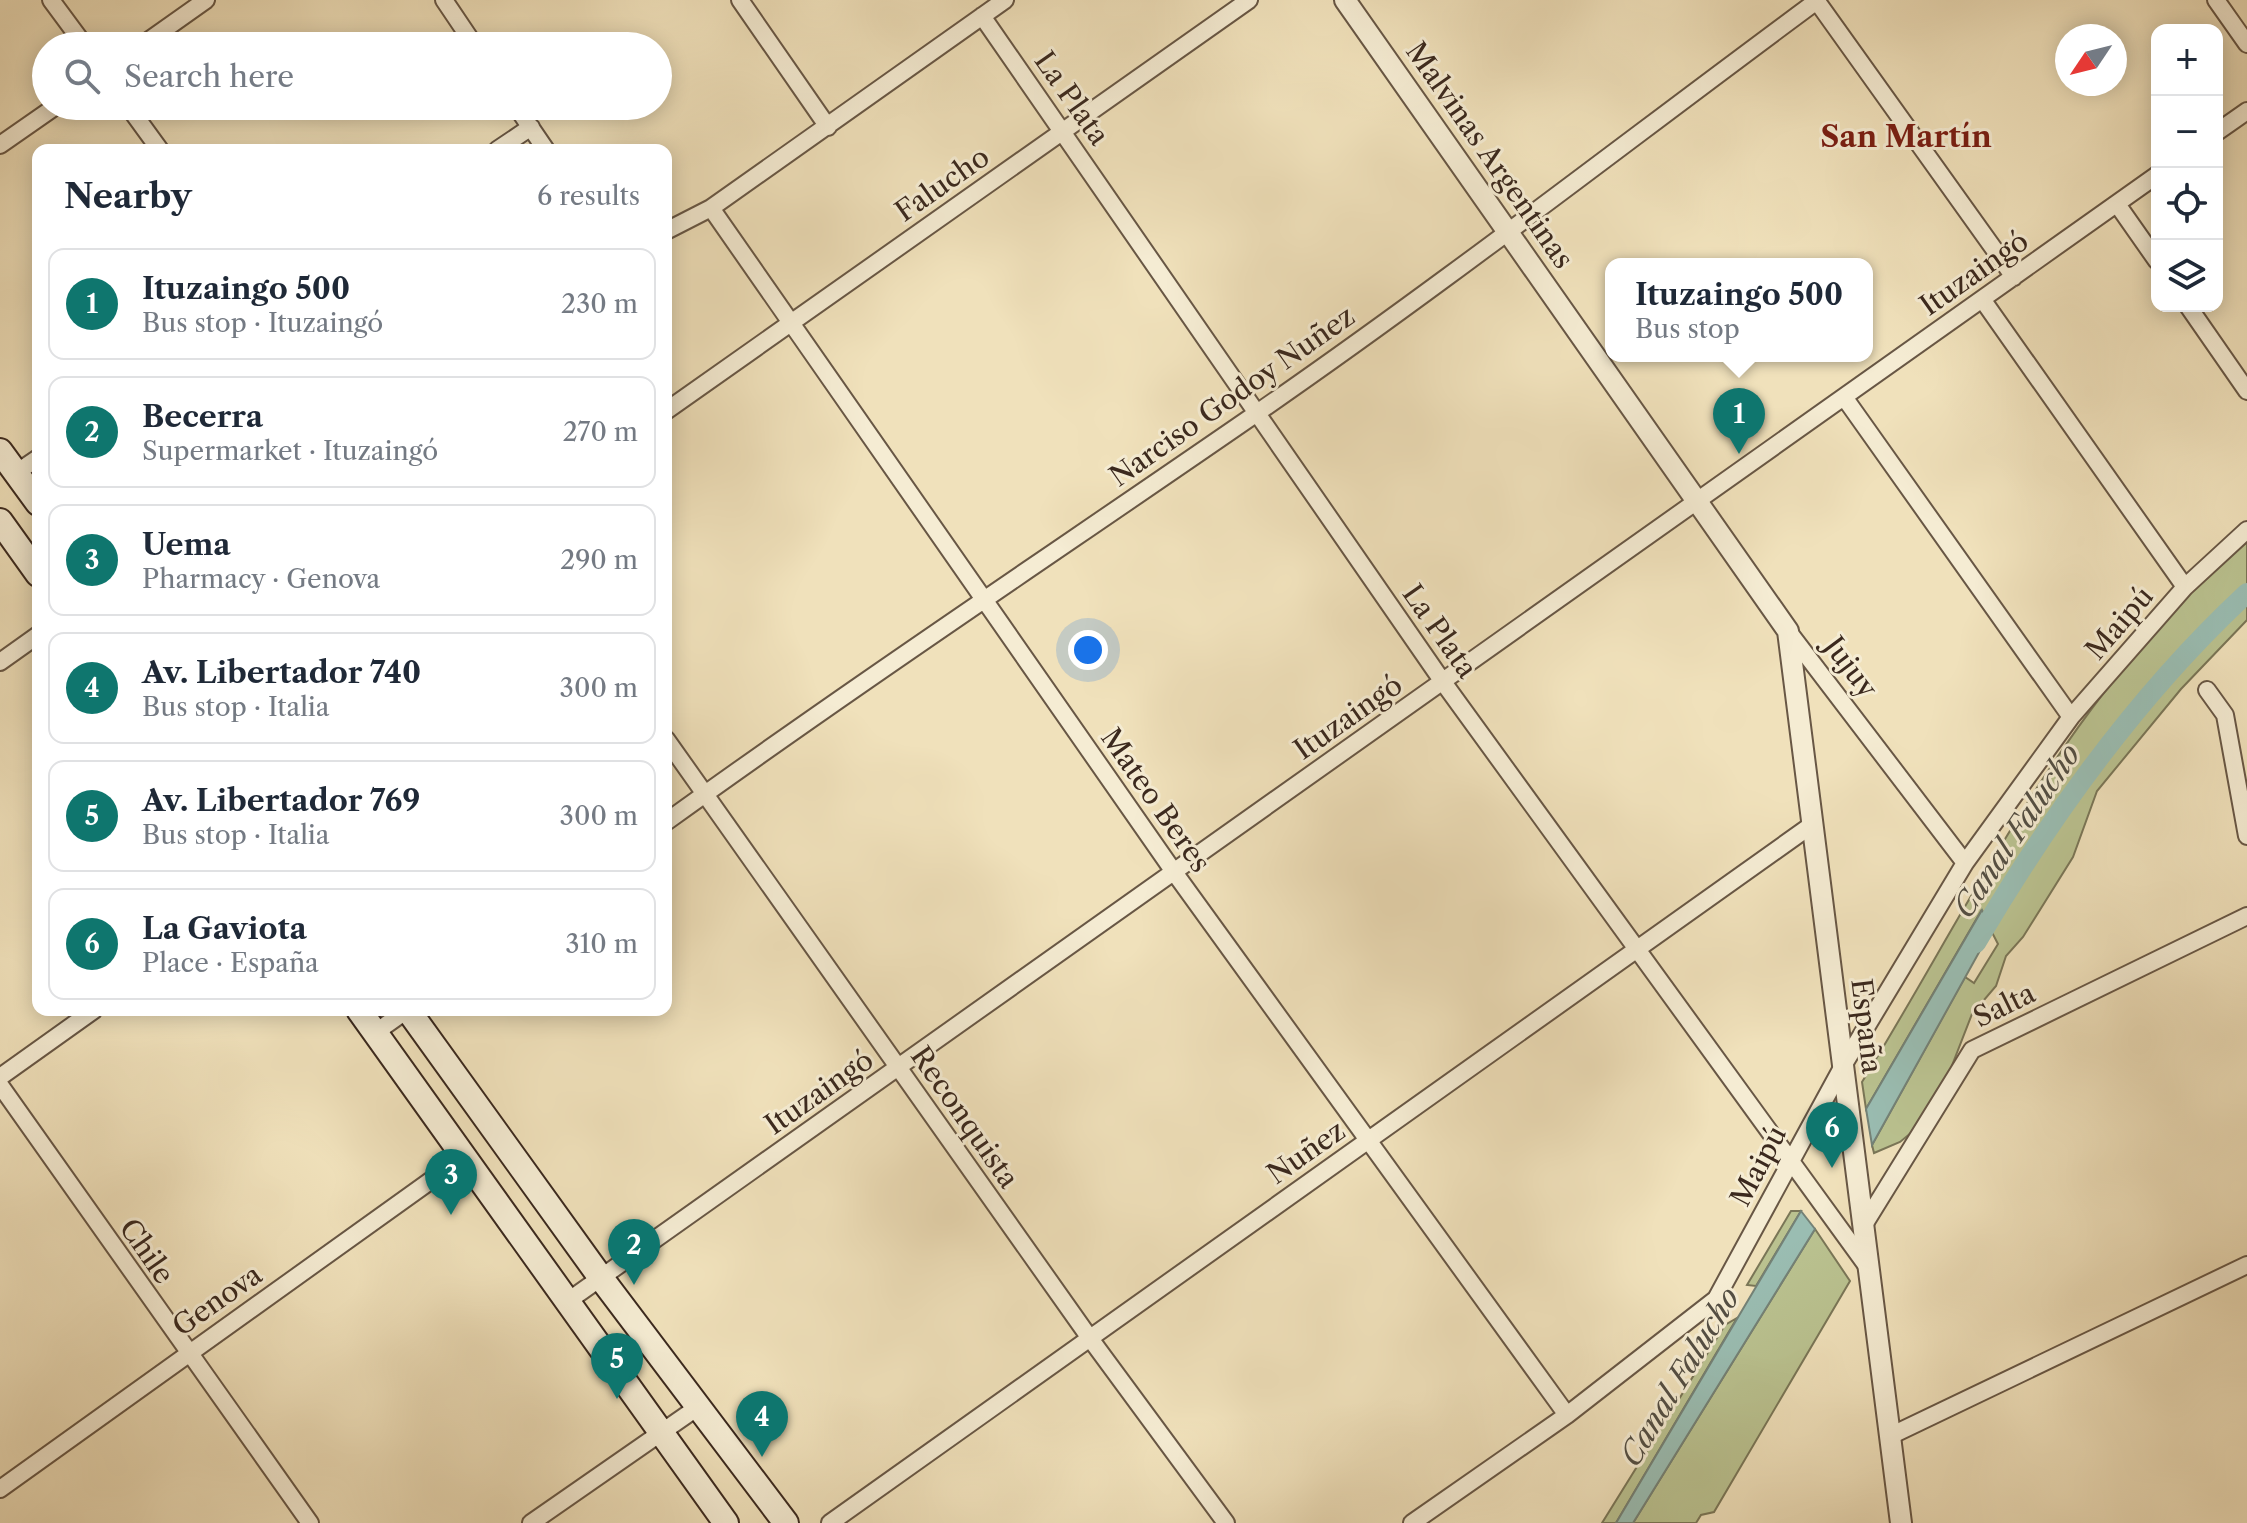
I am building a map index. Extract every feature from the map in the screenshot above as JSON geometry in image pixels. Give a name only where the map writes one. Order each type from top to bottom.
[{"type":"main road","points":[[0,451],[32,495]]},
{"type":"main road","points":[[0,521],[32,566]]},
{"type":"main road","points":[[364,1016],[726,1523]]},
{"type":"main road","points":[[411,1016],[601,1278],[786,1523]]},
{"type":"street","points":[[51,0],[75,32]]},
{"type":"street","points":[[161,32],[206,0]]},
{"type":"street","points":[[444,0],[466,32]]},
{"type":"street","points":[[740,0],[828,127]]},
{"type":"street","points":[[672,228],[711,208],[1005,0]]},
{"type":"street","name":"Falucho","points":[[672,407],[1249,0]]},
{"type":"street","name":"Malvinas Argentinas","points":[[1345,0],[1698,501]]},
{"type":"street","points":[[1817,0],[2014,277]]},
{"type":"street","name":"Narciso Godoy Nuñez","points":[[672,818],[985,596],[1257,413],[1511,232],[1817,0]]},
{"type":"street","points":[[2216,0],[2247,44]]},
{"type":"street","name":"La Plata","points":[[982,16],[1443,682],[1789,1163],[1867,1266]]},
{"type":"street","points":[[2223,128],[2247,111]]},
{"type":"street","points":[[0,145],[36,120]]},
{"type":"street","points":[[138,120],[156,144]]},
{"type":"street","points":[[526,120],[542,144]]},
{"type":"street","points":[[506,144],[531,127]]},
{"type":"street","name":"Ituzaingó","points":[[568,1301],[2151,179]]},
{"type":"street","points":[[2117,204],[2151,252]]},
{"type":"street","name":"Mateo Beres","points":[[711,208],[985,596],[1174,872],[1366,1142],[1567,1415]]},
{"type":"street","points":[[1982,299],[2185,587]]},
{"type":"street","points":[[2192,312],[2247,391]]},
{"type":"street","points":[[1844,397],[2071,717]]},
{"type":"street","points":[[16,473],[32,462]]},
{"type":"street","name":"Jujuy","points":[[1698,501],[1788,631],[1965,863]]},
{"type":"street","name":"Maipú","points":[[1412,1523],[1567,1415],[1716,1299],[1844,1064],[1965,863],[2071,717],[2185,587],[2247,530]]},
{"type":"street","name":"España","points":[[1788,631],[1901,1523]]},
{"type":"street","points":[[0,662],[32,639]]},
{"type":"street","points":[[2207,690],[2225,715],[2247,836]]},
{"type":"street","name":"Reconquista","points":[[672,747],[1089,1337],[1226,1523]]},
{"type":"street","name":"Nuñez","points":[[830,1523],[1813,824]]},
{"type":"street","name":"Salta","points":[[1862,1228],[1972,1050],[2247,916]]},
{"type":"street","points":[[0,1077],[86,1016]]},
{"type":"street","points":[[376,1032],[399,1016]]},
{"type":"street","name":"Chile","points":[[0,1085],[310,1523]]},
{"type":"street","name":"Genova","points":[[0,1489],[465,1156]]},
{"type":"street","points":[[1890,1436],[2247,1265]]},
{"type":"street","points":[[531,1523],[698,1407]]},
{"type":"green space","points":[[2247,542],[2247,620],[2181,689],[2097,791],[2073,857],[2023,937],[2006,956],[1996,986],[1972,1014],[1944,1086],[1917,1128],[1900,1142],[1874,1153],[1872,1145],[1965,977],[1974,983],[1998,944],[1981,911],[1866,1109],[1862,1082],[1999,849],[2034,792],[2112,682],[2188,595]]},
{"type":"green space","points":[[1791,1211],[1801,1211],[1756,1286],[1747,1285]]},
{"type":"green space","points":[[1815,1229],[1850,1281],[1714,1512],[1701,1515],[1696,1523],[1633,1523]]},
{"type":"green space","points":[[1737,1318],[1616,1523],[1602,1523],[1725,1325]]},
{"type":"water","points":[[1982,910],[1992,929],[1872,1145],[1866,1109]]},
{"type":"water","points":[[1801,1211],[1815,1229],[1633,1523],[1616,1523]]},
{"type":"waterway","name":"Canal Falucho","points":[[1976,943],[2034,849],[2133,714],[2247,593]]},
{"type":"place","name":"Ituzaingo 500","points":[[1739,454]]},
{"type":"place","name":"La Gaviota","points":[[1832,1168]]},
{"type":"place","name":"Uema","points":[[451,1215]]},
{"type":"place","name":"Becerra","points":[[634,1285]]},
{"type":"place","name":"Av. Libertador 769","points":[[617,1399]]},
{"type":"place","name":"Av. Libertador 740","points":[[762,1457]]},
{"type":"district","name":"San Martín","points":[[1906,137]]}]
